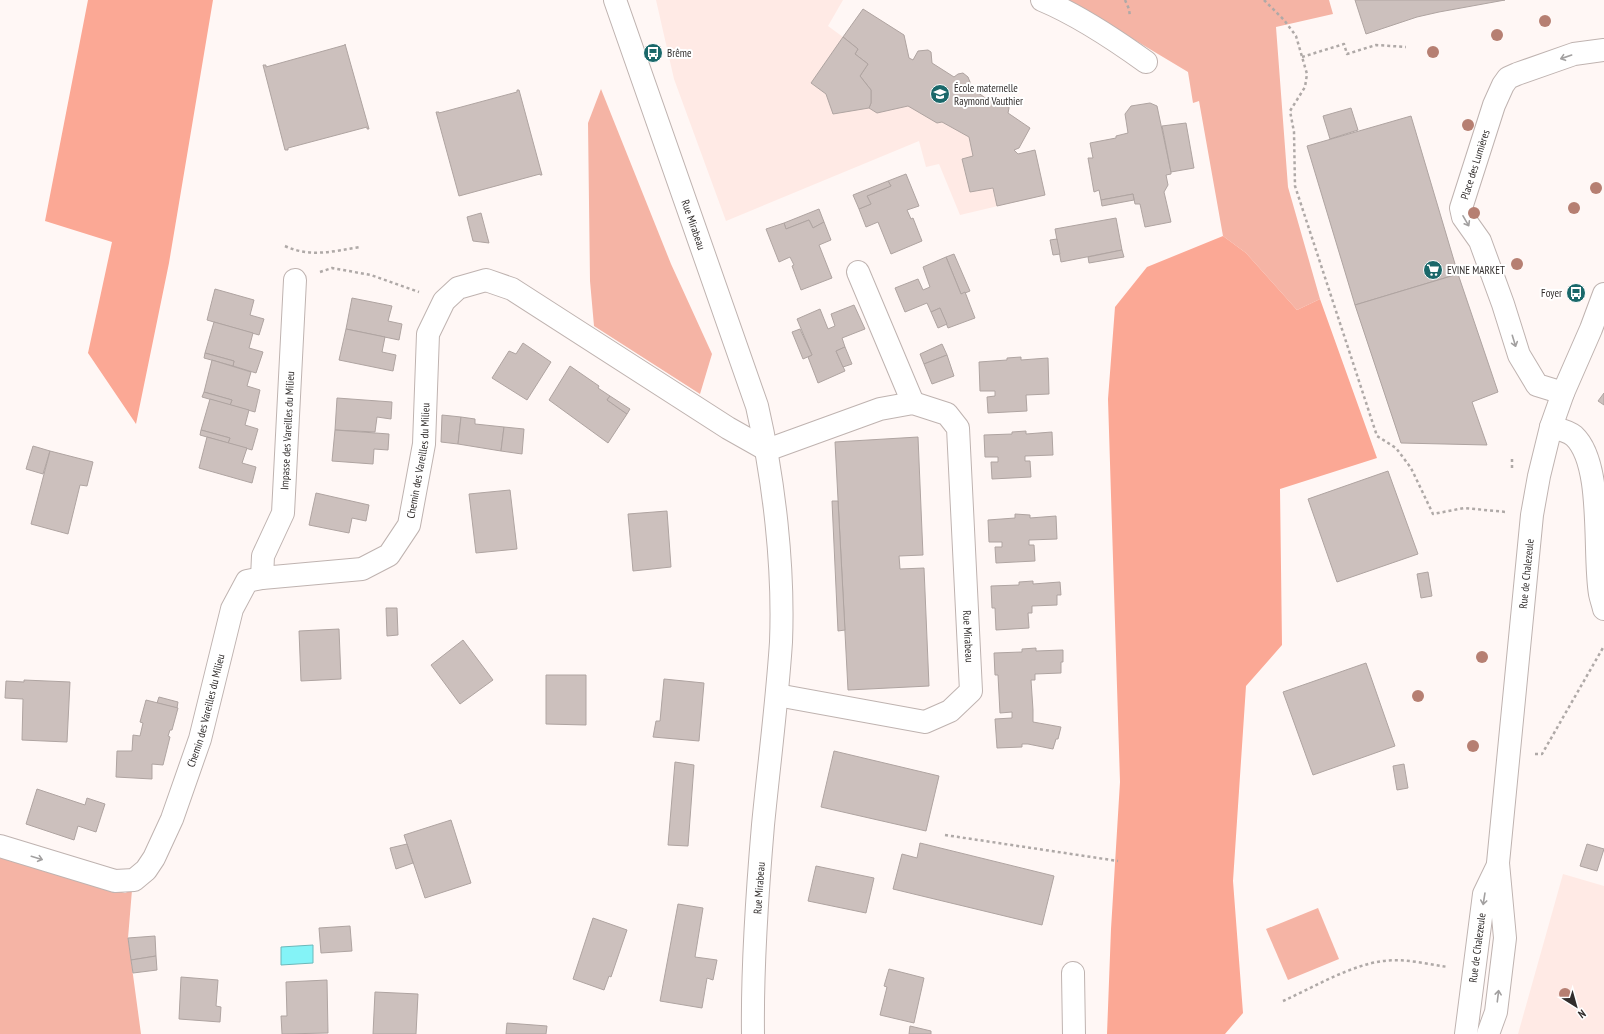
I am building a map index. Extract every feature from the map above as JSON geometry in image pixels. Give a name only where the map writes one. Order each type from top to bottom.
[{"type":"street","name":"Rue Mirabeau","points":[[615,0],[757,406],[767,450],[780,561],[781,641],[777,695],[763,826],[756,919],[752,982],[753,1034]]},
{"type":"street","points":[[1042,0],[1054,5],[1120,44],[1146,62]]},
{"type":"street","name":"Place des Lumières","points":[[1563,393],[1537,385],[1519,355],[1503,304],[1480,241],[1463,217],[1461,208],[1492,111],[1503,85],[1508,78],[1574,54],[1604,50]]},
{"type":"street","points":[[858,272],[913,403]]},
{"type":"street","name":"Impasse des Vareilles du Milieu","points":[[262,578],[263,556],[283,513],[295,280]]},
{"type":"street","name":"Chemin des Vareilles du Milieu","points":[[0,846],[115,881],[134,880],[146,870],[154,858],[172,819],[200,739],[232,609],[247,581],[262,578],[362,570],[389,555],[409,525],[424,444],[428,334],[444,301],[458,288],[486,280],[512,289],[728,428],[767,450]]},
{"type":"street","name":"Rue de Chalezeule","points":[[1488,1034],[1496,1012],[1505,938],[1498,864],[1532,515],[1539,476],[1551,427],[1563,393],[1592,329],[1604,294]]},
{"type":"street","name":"Rue Mirabeau","points":[[767,450],[880,409],[913,403],[947,414],[958,428],[971,691],[950,711],[925,722],[777,695]]},
{"type":"street","points":[[1551,427],[1569,433],[1575,437],[1586,451],[1594,471],[1599,511],[1598,558],[1600,594],[1604,609]]},
{"type":"street","name":"Rue de Chalezeule","points":[[1466,1034],[1484,894],[1498,864]]},
{"type":"street","points":[[1073,973],[1074,1034]]},
{"type":"path","points":[[1264,0],[1284,20],[1296,36],[1307,74],[1305,87],[1290,111],[1294,132],[1295,186],[1377,436],[1396,448],[1411,468],[1433,514],[1464,508],[1510,512]]},
{"type":"path","points":[[1302,57],[1344,44],[1347,54],[1376,45],[1406,47]]},
{"type":"path","points":[[285,246],[298,251],[310,253],[361,247]]},
{"type":"path","points":[[332,268],[371,275],[444,301]]},
{"type":"path","points":[[1509,753],[1542,754],[1604,646]]},
{"type":"path","points":[[945,836],[1118,861]]},
{"type":"path","points":[[1283,1001],[1359,967],[1384,960],[1405,960],[1474,970]]},
{"type":"shaded area","points":[[88,0],[213,0],[169,263],[136,424],[88,353],[112,242],[45,221]]},
{"type":"shaded area","points":[[656,0],[843,0],[828,26],[843,37],[863,9],[904,35],[909,58],[913,60],[918,51],[928,50],[931,52],[932,63],[954,77],[963,73],[968,77],[970,87],[991,102],[997,99],[1002,99],[1008,103],[1008,113],[1030,128],[1019,148],[1014,150],[1018,154],[1035,150],[1045,195],[960,215],[939,164],[926,167],[919,141],[726,221],[674,79]]},
{"type":"shaded area","points":[[1068,0],[1329,0],[1333,14],[1276,27],[1288,187],[1320,299],[1297,310],[1246,253],[1223,236],[1199,101],[1193,103],[1188,72]]},
{"type":"shaded area","points":[[601,89],[671,264],[712,354],[700,394],[594,326],[590,281],[588,123]]},
{"type":"shaded area","points":[[1223,236],[1246,253],[1297,310],[1320,299],[1377,458],[1280,489],[1282,645],[1246,686],[1233,881],[1243,1013],[1225,1034],[1107,1034],[1111,929],[1120,782],[1108,399],[1115,307],[1147,267]]},
{"type":"shaded area","points":[[0,858],[12,859],[125,893],[132,890],[128,938],[141,1034],[0,1034]]},
{"type":"shaded area","points":[[1563,874],[1604,886],[1604,1034],[1518,1034]]},
{"type":"shaded area","points":[[1318,908],[1339,959],[1288,980],[1266,929]]},
{"type":"water","points":[[313,945],[313,963],[281,965],[281,947]]},
{"type":"building","points":[[1355,0],[1505,0],[1417,17],[1366,34]]},
{"type":"building","points":[[863,9],[904,35],[909,58],[913,60],[918,51],[928,50],[931,52],[932,63],[954,77],[963,73],[968,77],[970,87],[991,102],[997,99],[1002,99],[1008,103],[1008,113],[1030,128],[1019,148],[1014,150],[1018,154],[1035,150],[1045,195],[997,206],[993,188],[970,192],[962,159],[973,156],[969,137],[942,122],[937,123],[908,106],[877,113],[869,108],[871,103],[871,90],[860,76],[868,64],[855,54],[858,49],[843,37]]},
{"type":"building","points":[[843,37],[858,49],[855,54],[868,64],[860,76],[871,90],[871,103],[869,108],[833,114],[826,94],[811,83]]},
{"type":"building","points":[[345,44],[369,129],[367,129],[367,127],[285,150],[263,65],[266,65],[266,67]]},
{"type":"building","points":[[517,90],[519,90],[542,175],[540,174],[459,196],[436,112],[439,113],[517,92]]},
{"type":"building","points":[[1150,103],[1157,106],[1171,172],[1171,174],[1166,175],[1168,185],[1164,192],[1171,222],[1145,227],[1140,204],[1135,204],[1133,194],[1101,200],[1099,190],[1094,192],[1088,158],[1093,158],[1090,143],[1116,138],[1116,136],[1128,133],[1125,114],[1131,106]]},
{"type":"building","points":[[1351,108],[1358,130],[1330,139],[1323,116]]},
{"type":"building","points":[[1411,116],[1458,274],[1355,305],[1307,146]]},
{"type":"building","points":[[1186,123],[1194,168],[1171,172],[1162,126]]},
{"type":"building","points":[[906,174],[919,206],[907,210],[911,219],[913,218],[922,241],[891,254],[878,222],[866,227],[859,209],[871,204],[867,196],[891,186],[888,181]]},
{"type":"building","points":[[888,181],[891,186],[867,196],[871,204],[859,209],[853,195]]},
{"type":"building","points":[[1133,194],[1134,200],[1102,206],[1101,200]]},
{"type":"building","points":[[819,209],[824,222],[813,228],[809,220],[786,229],[784,223]]},
{"type":"building","points":[[481,213],[489,243],[473,241],[467,217]]},
{"type":"building","points":[[1116,218],[1122,250],[1061,262],[1055,229]]},
{"type":"building","points":[[809,220],[813,228],[824,222],[831,240],[819,245],[832,278],[801,290],[792,266],[794,265],[790,257],[779,262],[766,229],[784,223],[786,229]]},
{"type":"building","points":[[1057,239],[1060,254],[1053,255],[1050,240]]},
{"type":"building","points":[[1122,250],[1124,257],[1089,263],[1088,257]]},
{"type":"building","points":[[954,254],[970,291],[961,294],[946,257]]},
{"type":"building","points":[[946,257],[961,294],[965,292],[975,318],[948,328],[940,308],[931,312],[927,303],[905,312],[895,288],[918,279],[923,290],[930,287],[923,267]]},
{"type":"building","points":[[1458,274],[1498,392],[1472,402],[1487,445],[1401,443],[1355,305]]},
{"type":"building","points":[[215,289],[254,300],[250,315],[264,319],[259,335],[207,320]]},
{"type":"building","points":[[352,298],[392,306],[388,321],[402,324],[399,340],[346,329]]},
{"type":"building","points":[[854,305],[865,329],[842,338],[845,347],[836,351],[845,371],[818,383],[808,357],[812,355],[797,319],[820,309],[828,329],[835,326],[831,314]]},
{"type":"building","points":[[940,308],[947,324],[938,328],[931,312]]},
{"type":"building","points":[[214,322],[253,333],[249,348],[263,352],[256,373],[233,366],[234,361],[205,353]]},
{"type":"building","points":[[346,329],[385,337],[382,352],[396,355],[393,371],[339,360]]},
{"type":"building","points":[[800,329],[812,355],[803,359],[792,332]]},
{"type":"building","points":[[523,343],[551,362],[527,400],[492,378],[509,351],[516,354]]},
{"type":"building","points":[[942,344],[947,355],[924,364],[920,354]]},
{"type":"building","points":[[845,347],[852,364],[843,367],[836,351]]},
{"type":"building","points":[[205,353],[234,361],[233,366],[204,358]]},
{"type":"building","points":[[947,355],[954,376],[932,384],[924,364]]},
{"type":"building","points":[[1021,357],[1021,360],[1048,358],[1049,394],[1026,395],[1027,411],[988,413],[987,397],[995,396],[995,391],[980,391],[979,362],[1007,360],[1007,358]]},
{"type":"building","points":[[212,360],[251,372],[247,386],[260,390],[255,412],[230,405],[232,400],[204,392]]},
{"type":"building","points":[[570,366],[599,386],[598,388],[610,396],[607,400],[627,414],[608,443],[549,400]]},
{"type":"building","points":[[204,392],[232,400],[230,405],[202,397]]},
{"type":"building","points":[[1604,393],[1604,405],[1598,401]]},
{"type":"building","points":[[610,396],[630,409],[627,414],[607,400]]},
{"type":"building","points":[[337,398],[392,402],[391,419],[377,417],[375,432],[335,430]]},
{"type":"building","points":[[210,399],[249,410],[245,425],[258,429],[252,450],[228,443],[230,438],[201,430]]},
{"type":"building","points":[[442,415],[461,417],[458,444],[441,442]]},
{"type":"building","points":[[461,417],[475,419],[475,424],[504,427],[501,451],[458,444]]},
{"type":"building","points":[[504,427],[524,429],[522,454],[501,451]]},
{"type":"building","points":[[201,430],[230,438],[228,443],[200,435]]},
{"type":"building","points":[[335,430],[389,434],[388,450],[374,449],[373,464],[332,461]]},
{"type":"building","points":[[1026,431],[1026,434],[1052,432],[1053,455],[1025,456],[1025,461],[1030,461],[1031,477],[992,479],[991,462],[998,462],[998,457],[985,457],[984,435],[1012,434],[1012,432]]},
{"type":"building","points":[[207,437],[247,448],[242,463],[256,467],[252,483],[199,468]]},
{"type":"building","points":[[918,437],[923,555],[899,556],[900,569],[924,568],[929,686],[848,690],[835,442]]},
{"type":"building","points":[[33,446],[50,451],[43,474],[26,469]]},
{"type":"building","points":[[50,451],[93,462],[87,486],[80,485],[68,534],[31,524]]},
{"type":"building","points":[[1388,471],[1418,554],[1337,582],[1308,499]]},
{"type":"building","points":[[510,490],[517,549],[476,553],[469,494]]},
{"type":"building","points":[[316,493],[369,505],[366,521],[352,518],[349,533],[309,525]]},
{"type":"building","points":[[832,501],[838,501],[845,630],[838,631]]},
{"type":"building","points":[[667,511],[671,567],[633,571],[628,514]]},
{"type":"building","points":[[1015,514],[1030,515],[1030,518],[1056,516],[1057,539],[1029,540],[1029,545],[1034,545],[1035,561],[996,563],[995,547],[1002,547],[1002,542],[989,542],[988,520],[1015,518]]},
{"type":"building","points":[[1428,572],[1432,596],[1421,598],[1417,574]]},
{"type":"building","points":[[1033,581],[1033,584],[1060,582],[1061,595],[1057,595],[1057,605],[1032,606],[1032,613],[1028,613],[1029,628],[996,630],[995,608],[992,608],[991,586],[1019,585],[1019,582]]},
{"type":"building","points":[[386,608],[397,608],[398,635],[387,636]]},
{"type":"building","points":[[339,629],[341,679],[301,681],[299,631]]},
{"type":"building","points":[[463,640],[493,680],[460,704],[431,665]]},
{"type":"building","points":[[1036,648],[1036,651],[1063,650],[1061,673],[1035,674],[1035,680],[1031,680],[1033,722],[1061,727],[1058,739],[1056,739],[1053,749],[1028,744],[1022,744],[1022,747],[997,748],[995,719],[1012,718],[1012,712],[1000,713],[998,675],[995,675],[994,653],[1022,652],[1022,649]]},
{"type":"building","points":[[1366,663],[1395,746],[1313,775],[1283,692]]},
{"type":"building","points":[[546,675],[586,675],[586,725],[546,724]]},
{"type":"building","points":[[664,679],[704,683],[699,741],[653,737],[656,721],[660,721]]},
{"type":"building","points":[[24,680],[70,682],[67,742],[22,740],[23,699],[5,698],[6,681],[24,682]]},
{"type":"building","points":[[159,697],[178,702],[177,708],[157,703]]},
{"type":"building","points":[[146,700],[178,708],[172,730],[170,730],[168,736],[170,737],[163,765],[152,764],[152,779],[116,777],[117,751],[132,751],[133,735],[140,736],[143,723],[140,722]]},
{"type":"building","points":[[834,751],[939,776],[926,831],[821,807]]},
{"type":"building","points":[[675,762],[694,765],[688,846],[668,845]]},
{"type":"building","points":[[1404,764],[1408,788],[1397,790],[1393,766]]},
{"type":"building","points":[[37,789],[85,805],[87,798],[105,804],[96,832],[78,826],[74,840],[26,824]]},
{"type":"building","points":[[451,820],[471,883],[425,898],[404,835]]},
{"type":"building","points":[[920,843],[1054,876],[1042,925],[893,889],[902,854],[917,858]]},
{"type":"building","points":[[407,844],[413,863],[396,869],[390,848]]},
{"type":"building","points":[[1587,844],[1604,849],[1597,871],[1580,866]]},
{"type":"building","points":[[816,866],[874,878],[866,913],[808,901]]},
{"type":"building","points":[[678,904],[703,908],[695,957],[717,960],[713,980],[707,978],[702,1008],[660,1001]]},
{"type":"building","points":[[593,918],[627,930],[611,977],[609,976],[604,990],[573,979]]},
{"type":"building","points":[[350,926],[352,951],[321,953],[319,928]]},
{"type":"building","points":[[155,936],[156,956],[131,960],[128,938]]},
{"type":"building","points":[[156,956],[157,970],[133,973],[131,960]]},
{"type":"building","points":[[889,969],[924,978],[914,1023],[880,1015],[887,987],[884,986]]},
{"type":"building","points":[[181,977],[218,980],[216,1006],[221,1007],[220,1022],[179,1019]]},
{"type":"building","points":[[327,980],[328,1033],[282,1034],[281,1016],[287,1016],[286,982]]},
{"type":"building","points":[[375,992],[418,994],[416,1034],[373,1034]]},
{"type":"building","points":[[507,1023],[547,1026],[546,1034],[506,1034]]},
{"type":"building","points":[[910,1026],[931,1031],[931,1034],[909,1034]]},
{"type":"place","name":"Brême","points":[[653,53]]},
{"type":"place","name":"École maternelle Raymond Vauthier","points":[[940,94]]},
{"type":"place","name":"EVINE MARKET","points":[[1433,270]]},
{"type":"place","name":"Foyer","points":[[1576,293]]}]
